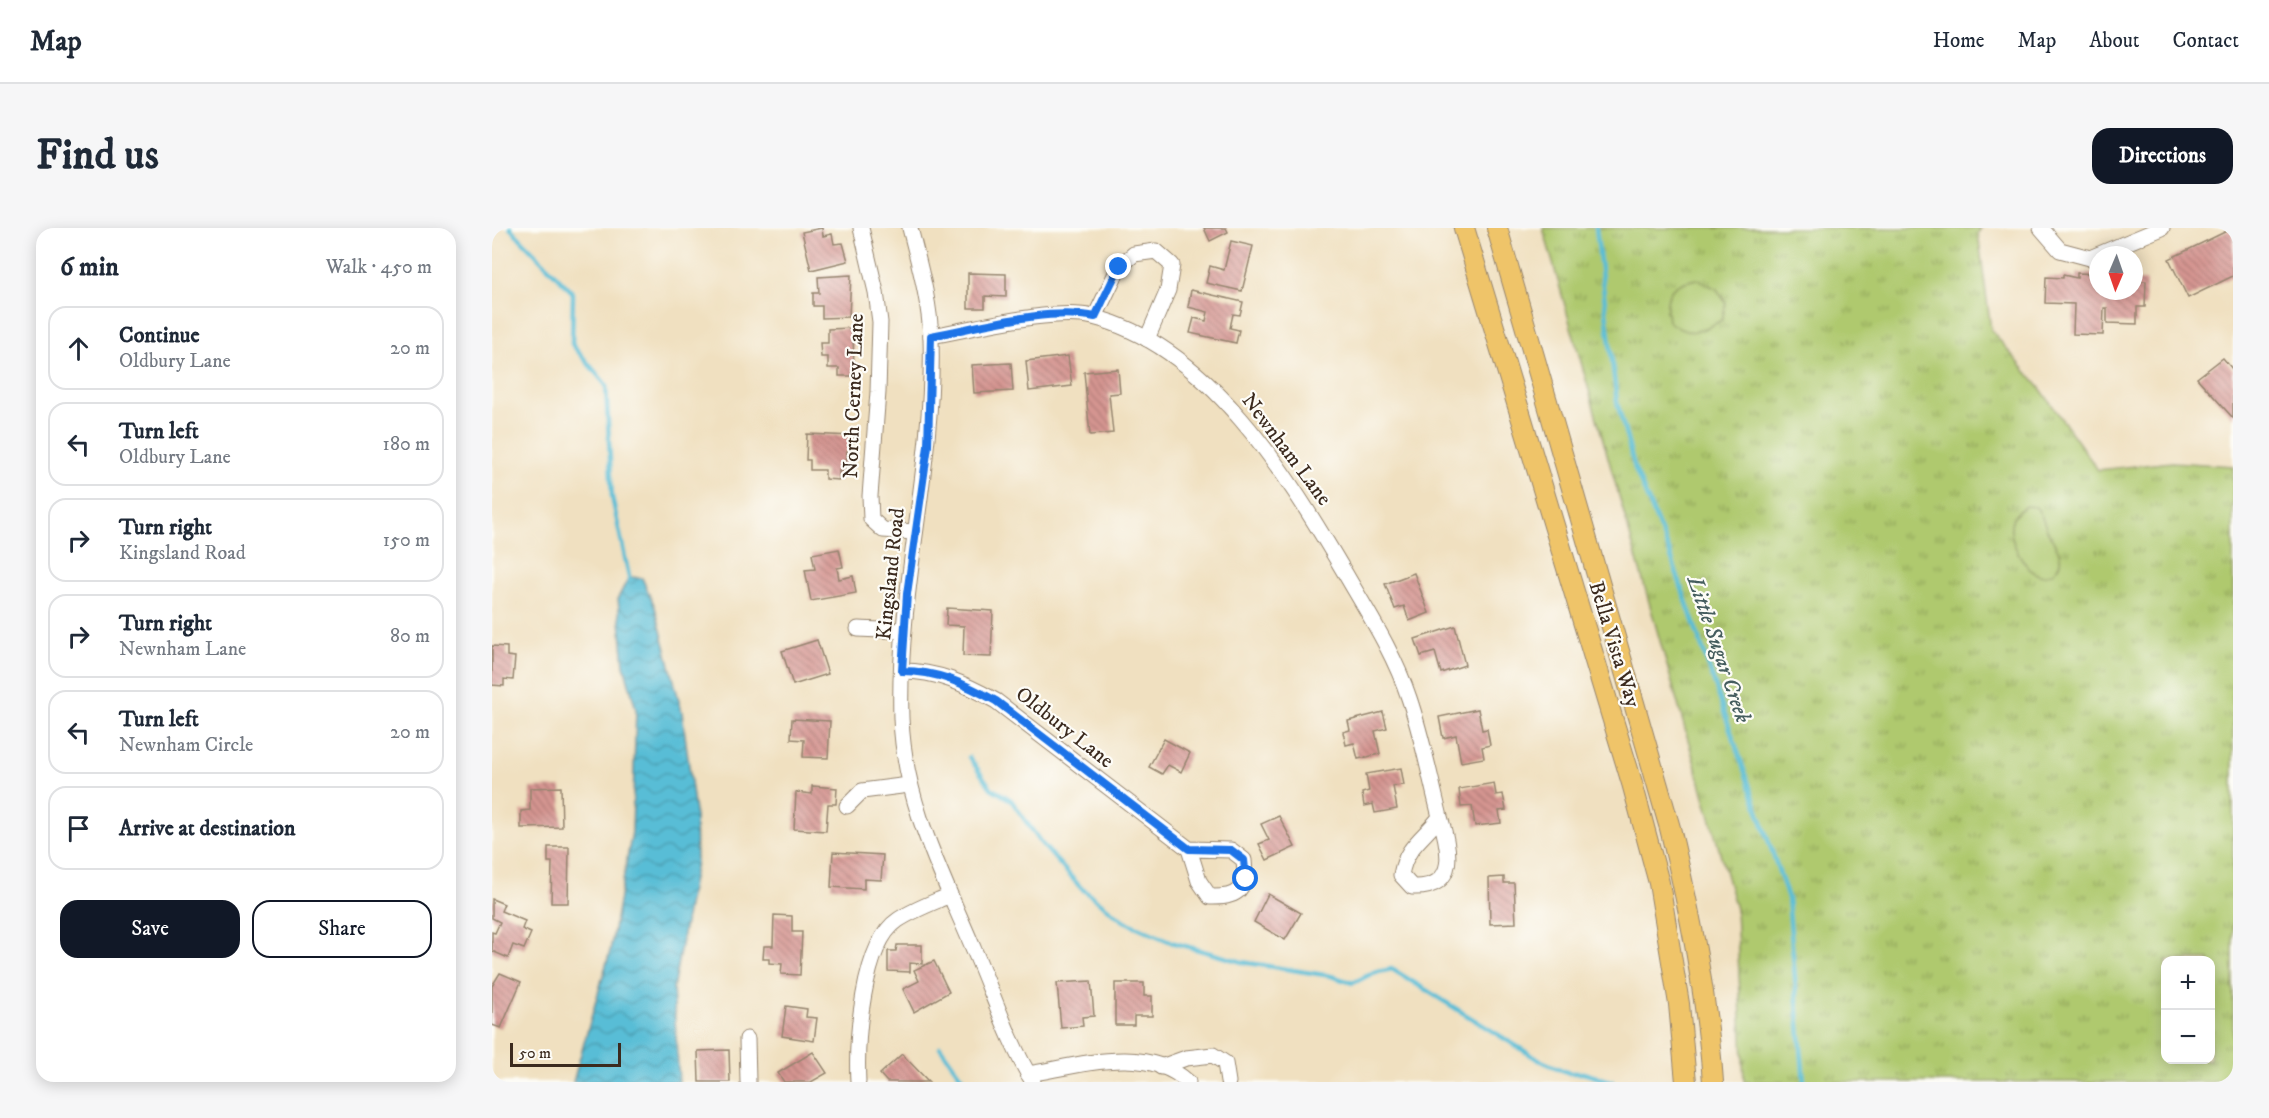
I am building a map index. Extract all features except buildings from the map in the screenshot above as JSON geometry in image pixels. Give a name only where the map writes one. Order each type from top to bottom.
[{"type":"main road","name":"Bella Vista Way","points":[[1464,228],[1625,760],[1659,883],[1679,1004],[1686,1082]]},
{"type":"main road","name":"Bella Vista Way","points":[[1497,228],[1670,828],[1692,922],[1708,1023],[1713,1082]]},
{"type":"street","name":"North Cerney Lane","points":[[861,228],[876,292],[880,322],[878,392],[870,496],[871,519],[883,530],[915,532]]},
{"type":"street","name":"Kingsland Road","points":[[910,228],[923,278],[931,336],[928,446],[903,631],[901,719],[909,785],[929,851],[1030,1078]]},
{"type":"street","points":[[2042,228],[2060,250],[2090,258],[2162,228]]},
{"type":"street","points":[[1095,317],[1119,267],[1134,254],[1156,251],[1172,265],[1168,290],[1148,339]]},
{"type":"street","name":"Newnham Lane","points":[[931,336],[1016,320],[1078,314],[1095,317],[1148,339],[1196,374],[1227,403],[1282,472],[1316,524],[1391,654],[1409,697],[1440,817]]},
{"type":"street","points":[[858,628],[903,631]]},
{"type":"street","name":"Oldbury Lane","points":[[902,671],[938,674],[966,684],[996,701],[1189,849]]},
{"type":"street","points":[[847,806],[862,791],[909,785]]},
{"type":"street","points":[[858,1082],[860,1023],[874,958],[883,936],[897,920],[948,896]]},
{"type":"street","points":[[747,1039],[748,1082]]},
{"type":"street","points":[[1161,1067],[1186,1058],[1213,1054],[1225,1063],[1228,1082]]},
{"type":"street","points":[[1030,1078],[1118,1060],[1148,1061],[1188,1082]]},
{"type":"green space","points":[[1543,228],[1981,228],[1978,233],[1991,330],[2040,388],[2098,470],[2172,462],[2233,466],[2233,1082],[1744,1082],[1736,909]]},
{"type":"green space","points":[[1697,279],[1717,289],[1726,303],[1722,320],[1701,330],[1682,330],[1668,321],[1668,297],[1674,287]]},
{"type":"green space","points":[[2026,506],[2036,507],[2059,552],[2060,563],[2052,573],[2039,575],[2029,568],[2019,555],[2013,541],[2012,521]]},
{"type":"water","points":[[629,577],[642,578],[655,607],[682,712],[695,812],[696,862],[673,989],[679,1082],[573,1082],[610,951],[632,832],[636,709],[624,665],[618,598]]},
{"type":"waterway","points":[[510,228],[573,293],[572,344],[606,385],[612,497],[630,581]]},
{"type":"waterway","name":"Little Sugar Creek","points":[[1596,228],[1617,402],[1635,469],[1668,548],[1788,898],[1804,1082]]},
{"type":"waterway","points":[[969,757],[991,788],[1011,800],[1041,843],[1081,888],[1124,921],[1171,942],[1242,962],[1331,976],[1353,983],[1373,973],[1392,969],[1539,1060],[1569,1073],[1583,1073],[1613,1082]]},
{"type":"waterway","points":[[940,1047],[965,1082]]},
{"type":"route","points":[[1119,267],[1095,317],[1078,314],[1016,320],[931,336],[932,380],[928,446],[907,594],[902,671],[938,674],[966,684],[996,701],[1028,723],[1189,849],[1231,850],[1244,860],[1246,879]]}]
